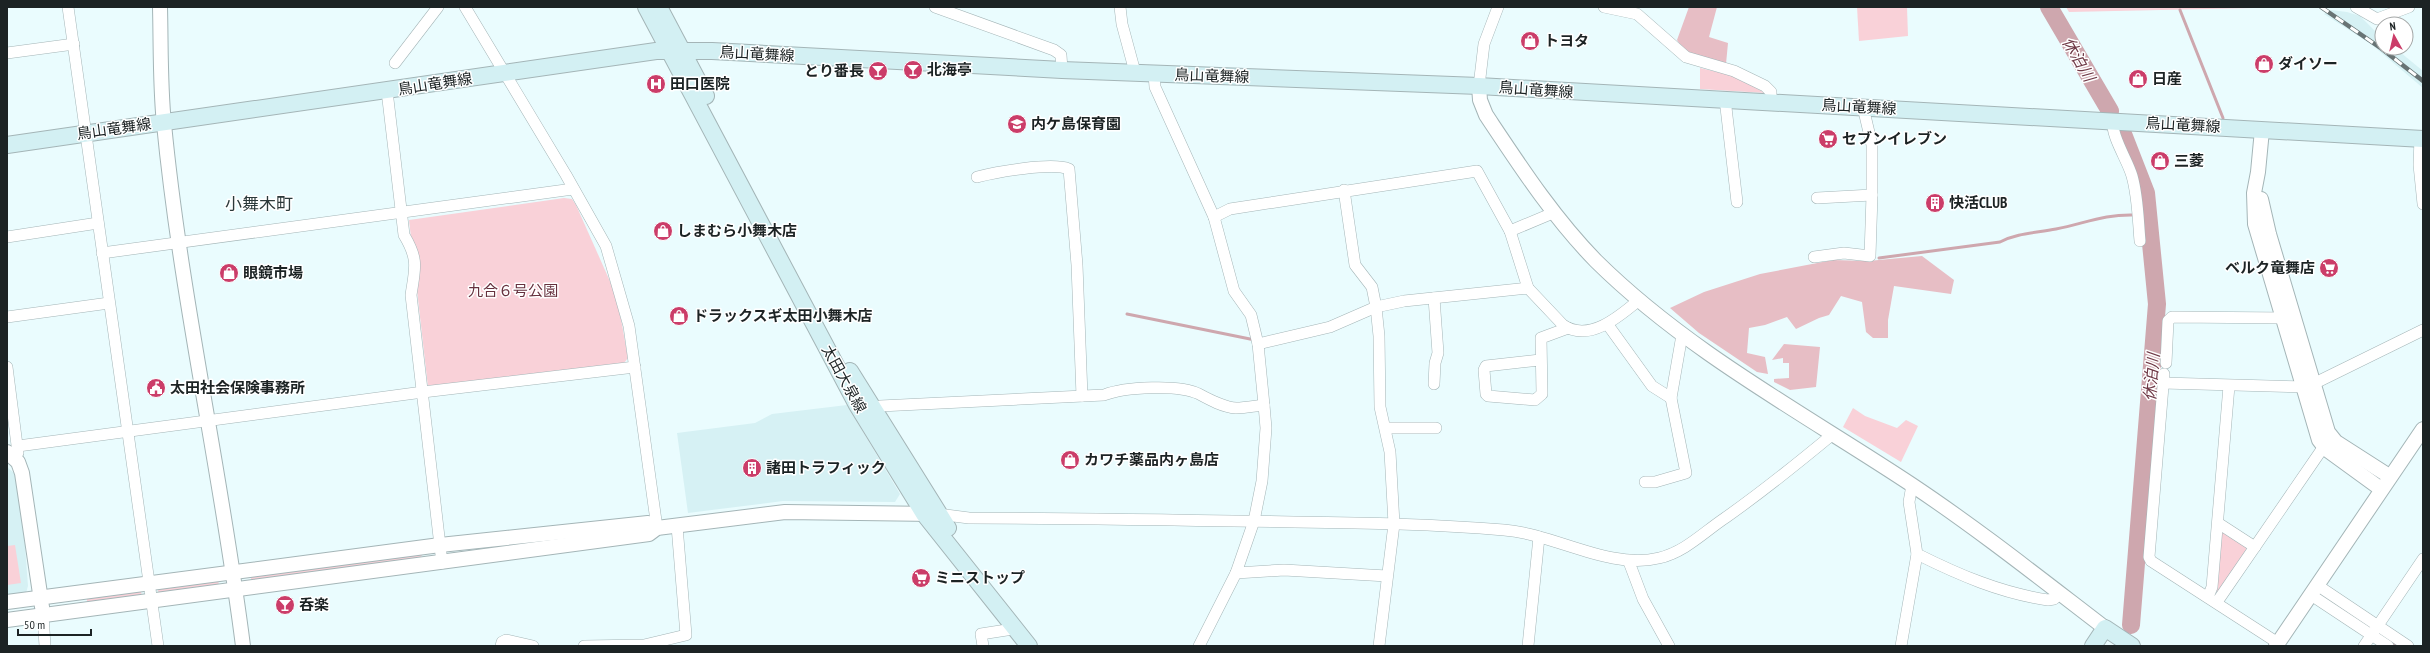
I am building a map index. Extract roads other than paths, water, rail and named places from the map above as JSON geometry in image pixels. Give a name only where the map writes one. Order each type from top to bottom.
[{"type":"main road","name":"太田大泉線","points":[[646,7],[675,51],[868,411],[931,514],[1013,629],[1029,646]]},
{"type":"main road","name":"太田大泉線","points":[[659,7],[675,51]]},
{"type":"main road","name":"鳥山竜舞線","points":[[7,145],[656,51],[1154,74],[1479,86],[2421,138]]},
{"type":"main road","name":"太田大泉線","points":[[931,514],[969,557],[1042,646]]},
{"type":"main road","points":[[2093,646],[2105,628],[2132,646]]},
{"type":"street","points":[[68,7],[158,646]]},
{"type":"street","points":[[160,7],[164,123],[179,241],[233,571],[243,646]]},
{"type":"street","points":[[395,62],[438,7]]},
{"type":"street","points":[[465,7],[606,246],[629,326],[636,367],[657,528]]},
{"type":"street","points":[[935,7],[1054,50],[1061,55],[1062,70]]},
{"type":"street","points":[[1120,7],[1122,24],[1135,72]]},
{"type":"street","points":[[1498,7],[1484,44],[1479,86],[1480,100],[1486,115],[1553,214],[1596,261],[1639,300],[1682,335],[1912,485],[1991,541],[2105,628]]},
{"type":"street","points":[[1604,7],[1621,9],[1637,14],[1645,19],[1686,57],[1693,61],[1727,69],[1765,86],[1770,92],[1771,102]]},
{"type":"street","points":[[2356,7],[2377,19],[2409,7]]},
{"type":"street","points":[[7,53],[74,44]]},
{"type":"street","points":[[1154,74],[1155,87],[1214,217],[1234,292],[1251,315],[1258,344],[1266,428],[1262,481],[1254,521],[1236,573],[1199,646]]},
{"type":"street","points":[[387,91],[404,235],[414,251],[416,264],[411,295],[442,562]]},
{"type":"street","points":[[1725,99],[1738,202]]},
{"type":"street","points":[[1814,257],[1844,254],[1870,256],[1872,146],[1863,107]]},
{"type":"street","points":[[2112,122],[2113,131],[2132,177],[2140,241]]},
{"type":"street","points":[[2262,130],[2254,198],[2255,224],[2289,318],[2327,441],[2381,489]]},
{"type":"street","points":[[2421,138],[2419,165],[2423,204]]},
{"type":"street","points":[[977,177],[991,173],[1023,170],[1034,166],[1069,169],[1077,266],[1082,396]]},
{"type":"street","points":[[1214,217],[1230,209],[1344,190],[1477,171],[1510,231],[1528,288],[1568,328]]},
{"type":"street","points":[[102,253],[179,241],[402,214],[573,189]]},
{"type":"street","points":[[1344,190],[1355,265],[1372,287],[1376,307],[1379,336],[1380,407],[1386,428],[1390,452],[1394,524],[1380,646]]},
{"type":"street","points":[[1817,198],[1872,195]]},
{"type":"street","points":[[1510,231],[1553,214]]},
{"type":"street","points":[[7,237],[98,223]]},
{"type":"street","points":[[1258,344],[1330,327],[1376,307],[1434,298],[1528,288]]},
{"type":"street","points":[[1434,298],[1438,353],[1434,363],[1434,384]]},
{"type":"street","points":[[1540,360],[1486,366],[1484,370],[1486,394],[1488,396],[1535,400],[1540,398],[1542,394],[1540,360],[1541,338],[1568,328],[1582,330],[1608,325],[1639,300]]},
{"type":"street","points":[[7,317],[109,303]]},
{"type":"street","points":[[2289,318],[2172,317],[2168,320],[2149,557],[2152,561],[2213,599],[2277,644],[2389,476],[2423,429]]},
{"type":"street","points":[[1608,325],[1652,386],[1671,398]]},
{"type":"street","points":[[2164,374],[2229,386],[2309,386],[2423,330]]},
{"type":"street","points":[[1645,482],[1655,482],[1686,473],[1671,398],[1682,335]]},
{"type":"street","points":[[7,367],[13,449],[22,473],[43,615],[45,646]]},
{"type":"street","points":[[13,449],[423,392],[636,367]]},
{"type":"street","points":[[2213,599],[2212,587],[2229,386]]},
{"type":"street","points":[[868,411],[880,406],[1104,395],[1117,390],[1165,388],[1199,394],[1204,399],[1236,408],[1264,405]]},
{"type":"street","points":[[1386,428],[1436,428]]},
{"type":"street","points":[[7,620],[649,534],[657,528],[786,512],[931,514],[969,518],[1214,519],[1394,524],[1505,530],[1539,537],[1629,562],[1661,558],[1685,548],[1732,514],[1833,434]]},
{"type":"street","points":[[2213,599],[2254,547],[2327,441]]},
{"type":"street","points":[[2327,441],[2389,476]]},
{"type":"street","points":[[1901,646],[1917,554],[1909,502],[1912,485]]},
{"type":"street","points":[[7,602],[233,571],[440,545],[648,523],[657,528]]},
{"type":"street","points":[[2218,523],[2254,547]]},
{"type":"street","points":[[584,646],[644,645],[686,634],[677,526]]},
{"type":"street","points":[[1528,646],[1539,537]]},
{"type":"street","points":[[1917,554],[1961,576],[1996,588],[2048,600],[2054,600],[2060,593]]},
{"type":"street","points":[[2364,646],[2419,572],[2423,559]]},
{"type":"street","points":[[1629,562],[1643,599],[1669,646]]},
{"type":"street","points":[[1236,573],[1284,570],[1387,576]]},
{"type":"street","points":[[2314,590],[2374,631],[2408,646]]},
{"type":"street","points":[[983,646],[981,634],[1013,629]]},
{"type":"street","points":[[2374,631],[2388,646]]},
{"type":"street","points":[[501,646],[502,642],[506,640],[533,646]]},
{"type":"waterway","name":"休泊川","points":[[2049,7],[2110,111]]},
{"type":"waterway","points":[[2180,10],[2223,118]]},
{"type":"waterway","name":"休泊川","points":[[2123,134],[2146,193],[2157,304],[2131,625]]},
{"type":"waterway","points":[[1879,258],[2000,242],[2020,235],[2056,229],[2104,217],[2135,215]]},
{"type":"waterway","points":[[1127,314],[1255,340]]},
{"type":"waterway","points":[[2333,602],[2368,626]]},
{"type":"waterway","points":[[2389,640],[2398,646]]},
{"type":"railway","points":[[2321,7],[2382,49],[2423,81]]},
{"type":"place","name":"トヨタ","points":[[1530,41]]},
{"type":"place","name":"ダイソー","points":[[2264,64]]},
{"type":"place","name":"北海亭","points":[[913,70]]},
{"type":"place","name":"とり番長","points":[[878,71]]},
{"type":"place","name":"日産","points":[[2138,79]]},
{"type":"place","name":"田口医院","points":[[656,84]]},
{"type":"place","name":"内ケ島保育園","points":[[1017,124]]},
{"type":"place","name":"セブンイレブン","points":[[1828,139]]},
{"type":"place","name":"三菱","points":[[2160,161]]},
{"type":"place","name":"快活CLUB","points":[[1935,203]]},
{"type":"place","name":"しまむら小舞木店","points":[[663,231]]},
{"type":"place","name":"ベルク竜舞店","points":[[2329,268]]},
{"type":"place","name":"眼鏡市場","points":[[229,273]]},
{"type":"place","name":"ドラックスギ太田小舞木店","points":[[679,316]]},
{"type":"place","name":"太田社会保険事務所","points":[[156,388]]},
{"type":"place","name":"カワチ薬品内ヶ島店","points":[[1070,460]]},
{"type":"place","name":"諸田トラフィック","points":[[752,468]]},
{"type":"place","name":"ミニストップ","points":[[921,578]]},
{"type":"place","name":"呑楽","points":[[285,605]]},
{"type":"district","name":"小舞木町","points":[[259,204]]},
{"type":"park label","name":"九合６号公園","points":[[513,291]]}]
